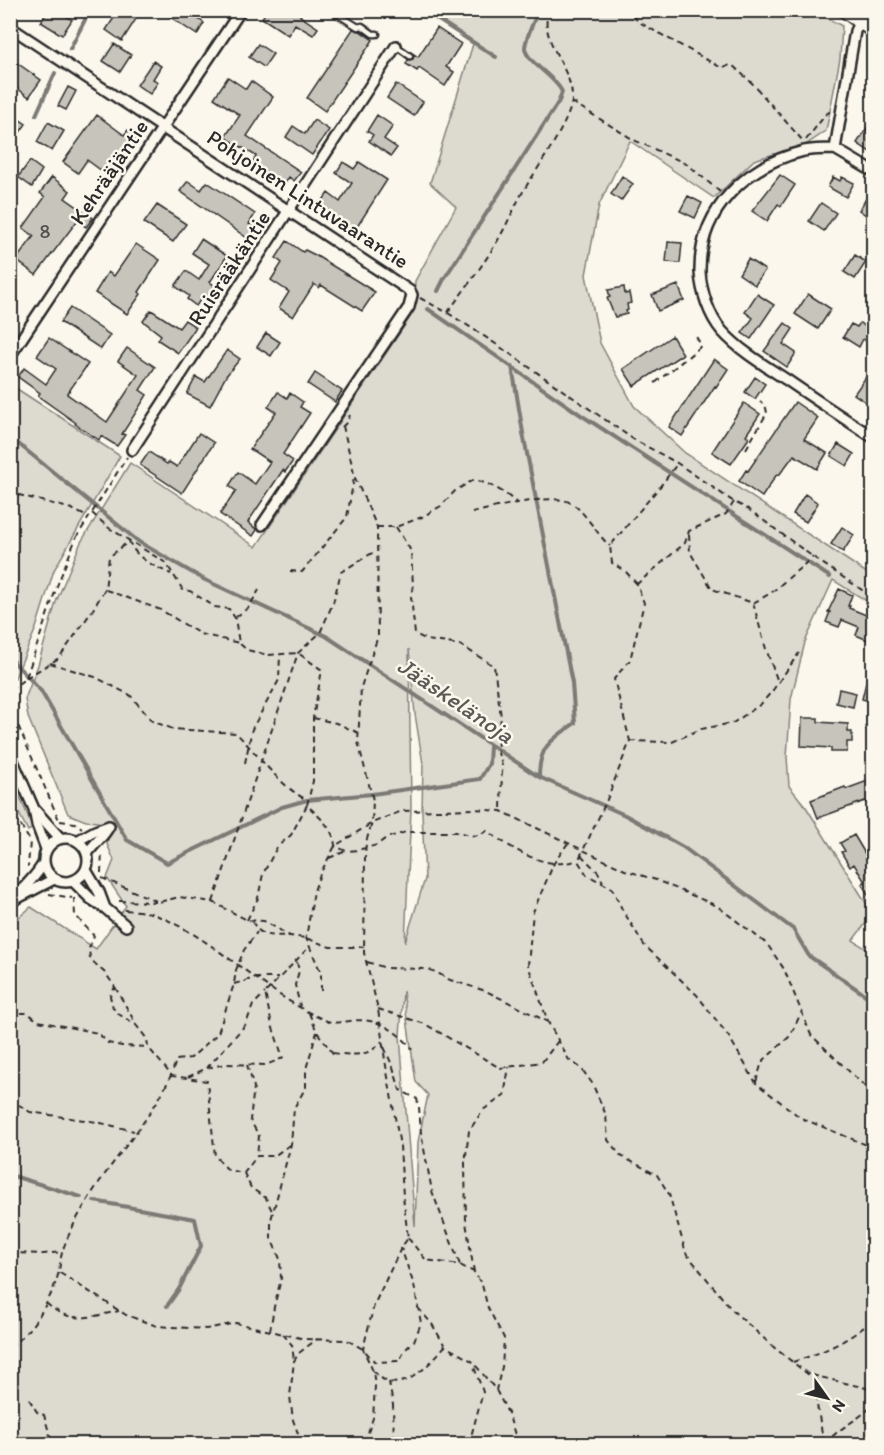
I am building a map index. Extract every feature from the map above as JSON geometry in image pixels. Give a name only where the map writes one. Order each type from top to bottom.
[{"type":"street","name":"Kehrääjäntie","points":[[10,356],[241,10]]},
{"type":"street","points":[[836,149],[855,31],[865,10]]},
{"type":"street","points":[[842,15],[859,22],[873,32]]},
{"type":"street","name":"Pohjoinen Lintuvaarantie","points":[[10,27],[407,288],[412,295],[409,307],[262,525]]},
{"type":"street","name":"Ruisrääkäntie","points":[[132,450],[396,46]]},
{"type":"street","points":[[873,172],[836,149],[805,151],[776,161],[749,177],[726,196],[714,213],[705,233],[700,256],[700,281],[707,303],[720,329],[744,352],[873,438]]},
{"type":"street","points":[[10,754],[34,809],[46,849],[39,873],[24,885],[13,901]]},
{"type":"street","points":[[34,809],[60,838]]},
{"type":"street","points":[[77,841],[109,826],[103,838],[87,854],[86,870],[105,908]]},
{"type":"street","points":[[46,849],[54,841],[66,838],[77,841],[87,854]]},
{"type":"street","points":[[44,862],[49,875],[61,882],[72,881],[86,870]]},
{"type":"street","points":[[13,901],[54,879]]},
{"type":"street","points":[[72,881],[126,926]]},
{"type":"lane","points":[[331,10],[358,27],[362,26],[373,34],[377,34]]},
{"type":"lane","points":[[396,46],[410,56]]},
{"type":"path","points":[[398,10],[405,14],[407,10]]},
{"type":"path","points":[[448,313],[495,245],[525,188],[551,146],[572,102],[571,84],[547,32],[549,10]]},
{"type":"path","points":[[624,10],[644,24],[720,67],[732,65],[752,83],[805,143],[826,114],[842,106]]},
{"type":"path","points":[[821,10],[842,15]]},
{"type":"path","points":[[572,102],[634,140],[687,164],[726,196]]},
{"type":"path","points":[[412,295],[448,313],[633,439],[677,463],[766,521],[873,598]]},
{"type":"path","points":[[655,383],[699,348],[700,345],[694,335]]},
{"type":"path","points":[[746,449],[767,413],[760,400]]},
{"type":"path","points":[[343,426],[354,477],[377,527],[378,636],[361,687],[358,742],[373,800],[372,823],[366,848],[364,947],[378,1010],[400,1146],[408,1238],[426,1260],[460,1265],[474,1272]]},
{"type":"path","points":[[27,678],[76,538],[132,450]]},
{"type":"path","points":[[610,546],[677,463]]},
{"type":"path","points":[[290,571],[302,572],[347,517],[354,477]]},
{"type":"path","points":[[377,527],[396,527],[422,517],[441,506],[455,491],[473,480],[493,486],[517,503]]},
{"type":"path","points":[[10,488],[19,495],[72,509],[89,518]]},
{"type":"path","points":[[10,505],[19,495]]},
{"type":"path","points":[[472,513],[517,503],[546,500],[568,501],[581,512],[599,537],[610,546],[612,563],[626,572],[637,584],[644,603],[630,660],[614,679],[630,741],[606,802],[578,861]]},
{"type":"path","points":[[637,584],[685,543],[689,531],[726,514],[734,502]]},
{"type":"path","points":[[92,513],[109,528],[166,563],[183,590],[190,591],[215,607],[229,609],[235,618],[238,643]]},
{"type":"path","points":[[396,527],[411,551],[411,597],[415,634],[427,640],[460,645],[494,666],[501,717],[497,750],[502,765],[501,811]]},
{"type":"path","points":[[689,531],[690,552],[712,589],[753,603]]},
{"type":"path","points":[[129,541],[132,551],[146,562],[172,575]]},
{"type":"path","points":[[10,690],[59,658],[105,589],[109,557],[129,541]]},
{"type":"path","points":[[213,902],[298,654],[320,633],[333,603],[341,572],[377,550]]},
{"type":"path","points":[[753,603],[771,592],[813,557]]},
{"type":"path","points":[[105,589],[161,610],[200,634],[238,643],[248,650],[268,655],[298,654],[322,670],[313,718],[313,781],[307,805],[291,835],[277,847],[263,874],[258,898],[247,920]]},
{"type":"path","points":[[235,618],[249,607],[259,590]]},
{"type":"path","points":[[753,603],[778,682]]},
{"type":"path","points":[[245,764],[252,729],[279,680],[280,654]]},
{"type":"path","points":[[630,741],[672,742],[701,729],[733,723],[761,704],[799,654]]},
{"type":"path","points":[[51,663],[94,677],[130,695],[152,721],[173,729],[236,733],[269,769],[298,795],[308,800]]},
{"type":"path","points":[[10,707],[60,821],[81,826]]},
{"type":"path","points":[[313,718],[336,723],[359,733]]},
{"type":"path","points":[[307,805],[335,836],[335,846],[314,891],[306,938],[321,973],[321,991]]},
{"type":"path","points":[[10,807],[30,841],[28,872]]},
{"type":"path","points":[[335,846],[372,823],[402,811],[475,809],[501,811],[625,870],[656,880],[717,906],[766,945],[784,969],[811,1035],[873,1095]]},
{"type":"path","points":[[329,858],[346,851],[366,848],[406,832],[458,832],[475,836],[487,831],[531,857],[554,863],[578,861]]},
{"type":"path","points":[[568,843],[554,863],[533,912],[528,964],[548,1022],[569,1059],[581,1068],[592,1083],[606,1115],[608,1140],[621,1156],[657,1175],[669,1194],[686,1253],[732,1310],[818,1382],[817,1405],[825,1444]]},
{"type":"path","points":[[335,846],[346,851]]},
{"type":"path","points":[[102,848],[100,877],[159,902]]},
{"type":"path","points":[[580,855],[598,872],[604,884]]},
{"type":"path","points":[[578,861],[587,875],[612,888],[622,909],[645,945],[697,995],[729,1037],[756,1083],[801,1118],[873,1148]]},
{"type":"path","points":[[45,893],[74,898],[75,915],[94,936],[90,948],[90,959],[106,974],[136,1025],[147,1039],[148,1047],[172,1076],[207,1082],[215,1156],[228,1170],[244,1173]]},
{"type":"path","points":[[119,901],[159,902],[179,897],[213,902],[247,920],[264,921],[290,936]]},
{"type":"path","points":[[125,910],[155,914],[191,934],[238,964],[269,989],[308,1012],[331,1023],[363,1019],[380,1023],[400,1036],[413,1049]]},
{"type":"path","points":[[252,921],[257,932],[264,935],[306,938],[330,947],[364,947]]},
{"type":"path","points":[[10,1347],[30,1328],[51,1296],[59,1273],[62,1252],[85,1204],[172,1076],[176,1060],[190,1058],[218,1033],[238,964],[244,950],[257,932]]},
{"type":"path","points":[[207,1068],[246,1024],[253,1005],[309,947]]},
{"type":"path","points":[[297,962],[299,970],[295,985],[300,1008]]},
{"type":"path","points":[[367,962],[386,968],[426,969],[436,972],[450,980],[486,991],[548,1022]]},
{"type":"path","points":[[234,984],[255,978],[280,978]]},
{"type":"path","points":[[115,987],[110,996],[113,1008],[120,1016],[136,1025]]},
{"type":"path","points":[[188,1077],[207,1068],[225,1064],[266,1065],[284,1058],[272,1025],[266,993]]},
{"type":"path","points":[[378,1010],[424,1024],[500,1068],[542,1062],[558,1041]]},
{"type":"path","points":[[756,1083],[762,1062],[790,1036],[802,1011]]},
{"type":"path","points":[[308,1012],[317,1032],[335,1056]]},
{"type":"path","points":[[10,1014],[28,1013],[38,1021],[98,1033],[108,1043],[148,1047]]},
{"type":"path","points":[[270,1331],[281,1279],[280,1259],[271,1238],[273,1213],[291,1144],[294,1108],[306,1087],[306,1069],[317,1032]]},
{"type":"path","points":[[332,1053],[358,1055],[367,1053],[382,1042]]},
{"type":"path","points":[[382,1042],[400,1090],[417,1099],[432,1191],[460,1265]]},
{"type":"path","points":[[244,1173],[257,1156],[259,1136],[250,1120],[254,1087],[247,1065]]},
{"type":"path","points":[[496,1390],[502,1368],[504,1338],[488,1308],[482,1285],[474,1272],[466,1222],[465,1163],[469,1131],[483,1110],[504,1096],[509,1067]]},
{"type":"path","points":[[10,1099],[30,1112],[97,1122],[136,1131]]},
{"type":"path","points":[[257,1156],[274,1156],[291,1144]]},
{"type":"path","points":[[244,1173],[251,1188],[266,1198],[273,1213]]},
{"type":"path","points":[[364,1444],[373,1418],[375,1386],[373,1371],[363,1349],[374,1305],[408,1238]]},
{"type":"path","points":[[59,1273],[119,1311],[157,1326],[206,1329],[236,1323],[283,1334],[317,1339],[347,1340],[363,1349],[375,1362],[399,1361],[414,1341],[421,1323],[414,1285],[401,1248]]},
{"type":"path","points":[[10,1253],[62,1252]]},
{"type":"path","points":[[46,1303],[59,1314],[70,1317],[97,1316],[119,1311]]},
{"type":"path","points":[[417,1306],[432,1324],[445,1346],[472,1361],[496,1390],[508,1413],[518,1444]]},
{"type":"path","points":[[793,1362],[820,1353],[852,1337],[873,1319]]},
{"type":"path","points":[[283,1334],[292,1345],[294,1361],[290,1396],[293,1420],[302,1444]]},
{"type":"path","points":[[294,1361],[299,1353],[317,1339]]},
{"type":"path","points":[[373,1371],[389,1382],[398,1382],[417,1374],[428,1366],[445,1346]]},
{"type":"path","points":[[469,1444],[483,1392],[472,1361]]},
{"type":"path","points":[[810,1375],[873,1390]]},
{"type":"path","points":[[389,1382],[393,1405],[394,1444]]},
{"type":"path","points":[[29,1399],[38,1412],[44,1415],[51,1439],[49,1444]]},
{"type":"path","points":[[825,1444],[831,1437],[863,1415],[873,1404]]},
{"type":"shaded area","points":[[812,10],[842,26],[840,59],[826,131],[807,144],[754,160],[714,198],[630,141],[599,205],[586,275],[600,343],[634,406],[685,453],[873,577],[873,605],[833,580],[805,642],[791,699],[787,757],[789,786],[806,807],[873,914],[853,940],[874,954],[873,1444],[11,1444],[11,924],[31,907],[96,949],[126,906],[107,878],[114,860],[107,844],[109,834],[98,822],[86,821],[68,814],[28,717],[25,699],[38,665],[56,602],[81,542],[130,463],[256,547],[413,313],[415,281],[456,207],[430,183],[473,44],[423,11]],"holes":[[[409,649],[415,714],[423,764],[422,812],[425,879],[405,942],[411,809]],[[403,991],[416,1082],[428,1095],[418,1142],[415,1226],[400,1036]]]},
{"type":"shaded area","points":[[11,385],[120,456],[54,570],[36,628],[14,680],[10,673]]},
{"type":"shaded area","points":[[11,776],[33,828],[28,831],[11,798]]},
{"type":"building","points":[[48,10],[57,10],[72,20],[62,35],[41,22]]},
{"type":"building","points":[[119,10],[124,10],[136,19],[122,41],[106,30]]},
{"type":"building","points":[[160,10],[185,10],[204,23],[197,35]]},
{"type":"building","points":[[267,10],[304,10],[300,16],[318,28],[313,35],[295,24],[288,35],[262,18]]},
{"type":"building","points":[[437,28],[461,44],[446,67],[454,72],[445,86],[419,68],[417,71],[406,64],[408,60],[413,59],[414,54],[418,57]]},
{"type":"building","points":[[353,29],[373,40],[325,111],[307,98]]},
{"type":"building","points":[[114,44],[131,55],[120,72],[103,61]]},
{"type":"building","points":[[258,44],[273,54],[264,67],[249,57]]},
{"type":"building","points":[[10,58],[41,80],[29,97],[10,83]]},
{"type":"building","points":[[153,61],[161,66],[153,79],[158,82],[150,94],[137,85]]},
{"type":"building","points":[[228,77],[246,89],[251,81],[273,97],[247,136],[301,172],[294,181],[289,177],[284,184],[252,163],[256,156],[225,137],[240,115],[214,98]]},
{"type":"building","points":[[396,84],[423,102],[414,116],[387,98]]},
{"type":"building","points":[[68,87],[76,91],[66,110],[58,106]]},
{"type":"building","points":[[10,113],[26,124],[10,146]]},
{"type":"building","points":[[97,115],[124,135],[128,130],[139,137],[110,177],[87,160],[78,173],[63,162]]},
{"type":"building","points":[[377,115],[393,126],[384,139],[397,148],[391,156],[369,141],[373,135],[367,131]]},
{"type":"building","points":[[873,119],[873,154],[857,143]]},
{"type":"building","points":[[314,120],[329,130],[312,155],[286,137],[293,126],[305,134]]},
{"type":"building","points":[[48,122],[64,131],[52,151],[37,142]]},
{"type":"building","points":[[30,161],[42,170],[32,187],[18,177]]},
{"type":"building","points":[[343,162],[354,169],[359,162],[387,180],[355,230],[319,206],[328,193],[340,202],[352,183],[336,173]]},
{"type":"building","points":[[780,175],[795,185],[781,206],[778,204],[767,221],[752,211]]},
{"type":"building","points":[[622,176],[633,184],[621,201],[611,194]]},
{"type":"building","points":[[52,177],[70,191],[65,198],[93,218],[86,227],[77,221],[36,275],[16,260],[34,236],[23,228],[45,197],[40,193]]},
{"type":"building","points":[[833,177],[840,181],[842,177],[854,183],[846,197],[828,187]]},
{"type":"building","points":[[188,181],[201,190],[207,182],[255,214],[249,224],[257,229],[250,240],[180,191]]},
{"type":"building","points":[[688,196],[702,203],[695,218],[680,211]]},
{"type":"building","points":[[867,197],[873,201],[873,220],[859,210]]},
{"type":"building","points":[[821,203],[836,213],[824,231],[809,221]]},
{"type":"building","points":[[157,205],[186,224],[173,242],[144,223]]},
{"type":"building","points":[[201,239],[227,256],[210,282],[215,286],[206,298],[203,296],[196,306],[187,299],[189,296],[175,286],[186,271],[199,280],[209,264],[192,253]]},
{"type":"building","points":[[287,241],[303,252],[305,250],[315,255],[375,292],[362,311],[321,285],[319,288],[314,284],[293,317],[279,308],[289,292],[271,280],[282,263],[276,258]]},
{"type":"building","points":[[668,242],[682,243],[680,263],[666,262]]},
{"type":"building","points":[[136,244],[160,260],[127,314],[95,293],[108,272],[114,276]]},
{"type":"building","points":[[855,255],[866,262],[855,279],[844,272]]},
{"type":"building","points":[[748,259],[765,270],[755,285],[739,274]]},
{"type":"building","points":[[678,285],[684,300],[658,311],[652,295]]},
{"type":"building","points":[[624,287],[625,294],[629,293],[631,303],[627,304],[627,314],[615,317],[607,298],[610,297],[608,290]]},
{"type":"building","points":[[757,294],[774,305],[751,339],[742,333],[753,318],[745,312]]},
{"type":"building","points":[[808,294],[831,309],[818,329],[795,314]]},
{"type":"building","points":[[70,308],[110,335],[101,349],[60,322]]},
{"type":"building","points":[[151,310],[179,328],[185,320],[196,327],[178,353],[158,340],[161,335],[143,321]]},
{"type":"building","points":[[785,323],[793,329],[783,344],[796,353],[787,367],[764,351]]},
{"type":"building","points":[[860,323],[872,331],[866,341],[863,339],[859,347],[843,337],[851,324],[857,327]]},
{"type":"building","points":[[266,333],[280,342],[271,356],[257,347]]},
{"type":"building","points":[[672,336],[683,354],[634,386],[623,369]]},
{"type":"building","points":[[49,338],[88,364],[67,394],[107,422],[138,375],[118,361],[127,348],[155,367],[140,390],[147,395],[117,446],[101,436],[99,440],[75,424],[38,396],[40,393],[18,377],[24,368],[46,384],[56,369],[37,356]]},
{"type":"building","points":[[227,350],[240,359],[226,376],[210,406],[187,394],[196,377],[205,382]]},
{"type":"building","points":[[714,359],[728,369],[682,436],[669,427]]},
{"type":"building","points":[[315,373],[342,391],[335,402],[308,384]]},
{"type":"building","points":[[755,377],[765,384],[755,399],[745,392]]},
{"type":"building","points":[[866,377],[873,382],[873,407],[854,394]]},
{"type":"building","points":[[278,392],[287,398],[290,393],[303,402],[300,407],[310,413],[283,454],[293,461],[285,472],[283,470],[248,522],[257,530],[253,536],[220,514],[236,491],[229,486],[238,472],[255,484],[270,462],[250,449],[276,412],[268,407]]},
{"type":"building","points":[[795,402],[818,418],[804,439],[827,453],[817,469],[794,455],[779,475],[777,474],[762,497],[739,481]]},
{"type":"building","points":[[744,403],[760,414],[746,435],[749,438],[731,464],[712,452]]},
{"type":"building","points":[[199,433],[214,443],[182,493],[140,465],[149,452],[167,464],[169,462],[177,467]]},
{"type":"building","points":[[838,444],[854,454],[847,466],[831,456]]},
{"type":"building","points":[[805,494],[818,503],[806,522],[793,514]]},
{"type":"building","points":[[842,527],[854,535],[843,552],[831,544]]},
{"type":"building","points":[[839,589],[852,595],[849,608],[866,615],[873,597],[873,632],[870,641],[856,635],[859,627],[842,620],[839,627],[826,622],[830,612],[828,612]]},
{"type":"building","points":[[870,666],[873,666],[873,702],[862,699]]},
{"type":"building","points":[[839,689],[856,693],[853,707],[836,703]]},
{"type":"building","points":[[802,718],[818,718],[818,722],[848,724],[848,732],[852,732],[852,742],[847,742],[847,752],[831,752],[831,748],[801,746]]},
{"type":"building","points":[[873,779],[873,800],[818,818],[811,800]]},
{"type":"building","points":[[854,835],[873,867],[873,904],[862,884],[865,882],[854,864],[850,867],[841,852],[845,851],[840,843]]},
{"type":"waterway","name":"Jääskelänoja","points":[[70,49],[90,10]]},
{"type":"waterway","points":[[423,10],[496,57]]},
{"type":"waterway","points":[[438,291],[559,101],[562,92],[559,86],[530,59],[525,48],[538,10]]},
{"type":"waterway","name":"Jääskelänoja","points":[[36,115],[55,73]]},
{"type":"waterway","points":[[428,309],[581,415],[830,577]]},
{"type":"waterway","points":[[512,366],[572,683],[575,723],[548,745],[541,758],[539,777]]},
{"type":"waterway","name":"Jääskelänoja","points":[[10,437],[139,542],[205,580],[326,636],[539,777],[625,815],[683,847],[793,929],[809,956],[874,1001]]},
{"type":"waterway","points":[[10,658],[41,691],[127,840],[167,863],[282,807],[307,800],[372,794],[480,779],[489,764],[490,746]]},
{"type":"waterway","points":[[10,1175],[81,1197]]},
{"type":"waterway","points":[[94,1201],[195,1219],[201,1246],[179,1289],[167,1306]]}]
